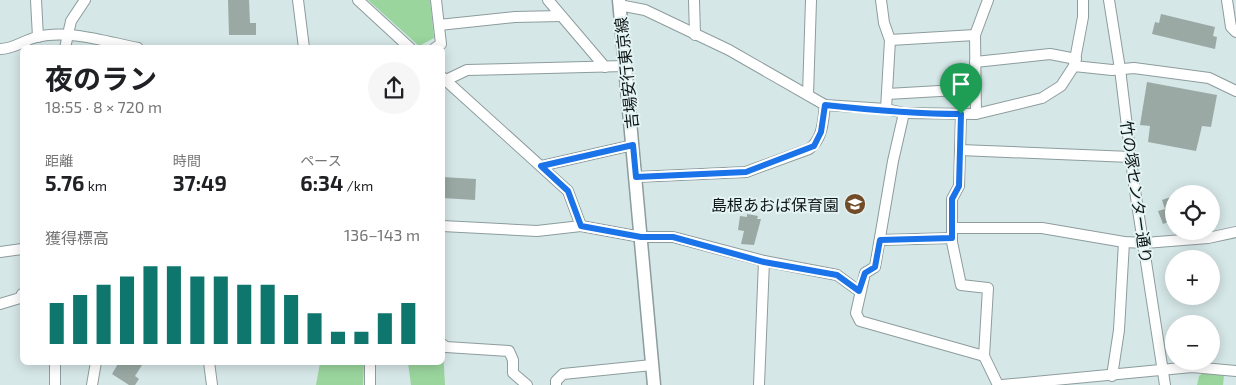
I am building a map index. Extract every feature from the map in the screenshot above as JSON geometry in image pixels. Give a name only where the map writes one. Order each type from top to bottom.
[{"type":"main road","name":"吉場安行東京線","points":[[619,2],[654,385]]},
{"type":"street","points":[[36,0],[38,37]]},
{"type":"street","points":[[66,45],[71,21],[85,0]]},
{"type":"street","points":[[298,0],[304,45]]},
{"type":"street","points":[[358,0],[407,45]]},
{"type":"street","points":[[436,0],[439,45]]},
{"type":"street","points":[[548,0],[605,67]]},
{"type":"street","points":[[694,0],[695,35]]},
{"type":"street","points":[[808,95],[811,0]]},
{"type":"street","points":[[882,0],[884,23],[890,40],[886,109]]},
{"type":"street","points":[[976,114],[975,35],[988,0]]},
{"type":"street","points":[[619,2],[645,10],[729,50],[825,105],[886,109],[904,114],[976,114],[1042,98],[1061,86],[1075,62],[1083,17],[1083,0]]},
{"type":"street","name":"竹の塚センター通り","points":[[1109,0],[1165,385]]},
{"type":"street","points":[[1227,0],[1231,27],[1236,32]]},
{"type":"street","points":[[438,24],[515,17],[561,16]]},
{"type":"street","points":[[0,49],[9,48],[38,37],[68,35],[122,45]]},
{"type":"street","points":[[890,40],[975,35]]},
{"type":"street","points":[[975,62],[1050,54],[1112,70],[1134,68],[1209,78],[1236,91]]},
{"type":"street","points":[[445,78],[467,70],[625,66]]},
{"type":"street","points":[[445,79],[568,191],[581,226]]},
{"type":"street","points":[[887,94],[976,90]]},
{"type":"street","points":[[636,177],[746,172],[809,149],[814,146],[821,132],[825,105]]},
{"type":"street","points":[[904,114],[893,161],[875,267],[865,273],[859,291],[856,313],[860,321],[984,356]]},
{"type":"street","points":[[961,114],[959,186],[952,199],[952,233],[961,285],[988,288],[984,356],[998,385]]},
{"type":"street","points":[[541,166],[633,145]]},
{"type":"street","points":[[960,150],[1131,157]]},
{"type":"street","points":[[445,226],[537,231],[581,226],[641,237],[673,237],[764,262],[837,275],[859,291]]},
{"type":"street","points":[[880,240],[952,233],[1042,228],[1124,242],[1145,243],[1208,238],[1236,232]]},
{"type":"street","points":[[1112,376],[1120,330],[1124,242]]},
{"type":"street","points":[[0,252],[20,249]]},
{"type":"street","points":[[759,385],[764,262]]},
{"type":"street","points":[[0,304],[20,298]]},
{"type":"street","points":[[445,346],[509,351],[513,360],[513,373],[527,385]]},
{"type":"street","points":[[55,365],[55,385]]},
{"type":"street","points":[[92,385],[95,365]]},
{"type":"street","points":[[209,365],[212,385]]},
{"type":"street","points":[[370,365],[370,385]]},
{"type":"street","points":[[556,385],[556,381],[563,374],[652,365]]},
{"type":"street","points":[[1002,385],[1192,367],[1236,370]]},
{"type":"green space","points":[[368,0],[430,0],[434,38],[418,45]]},
{"type":"green space","points":[[320,365],[364,365],[363,385],[316,385]]},
{"type":"green space","points":[[408,365],[444,365],[445,385],[411,385]]},
{"type":"green space","points":[[1203,373],[1224,375],[1223,385],[1197,385],[1199,376]]},
{"type":"building","points":[[228,0],[249,0],[250,23],[256,23],[256,35],[229,35]]},
{"type":"building","points":[[1161,14],[1215,27],[1213,36],[1217,37],[1215,49],[1152,34],[1155,22],[1159,23]]},
{"type":"building","points":[[1147,82],[1217,95],[1211,127],[1202,126],[1196,151],[1148,142],[1150,126],[1140,125]]},
{"type":"building","points":[[445,177],[476,179],[475,200],[445,198]]},
{"type":"building","points":[[1165,209],[1165,223],[1163,224],[1158,211]]},
{"type":"building","points":[[747,214],[758,216],[757,219],[761,219],[754,245],[741,244],[744,231],[738,230],[740,216],[747,217]]},
{"type":"building","points":[[117,365],[142,365],[135,376],[139,379],[135,385],[129,385],[112,374]]},
{"type":"place","name":"島根あおば保育園","points":[[855,204]]},
{"type":"route","points":[[825,105],[859,109],[886,109],[904,114],[961,114],[959,186],[952,199],[952,238],[880,240],[875,267],[865,273],[859,291],[837,275],[764,262],[673,237],[641,237],[581,226],[568,191],[541,166],[633,145],[636,177],[746,172],[814,146],[821,132],[825,105]]}]
